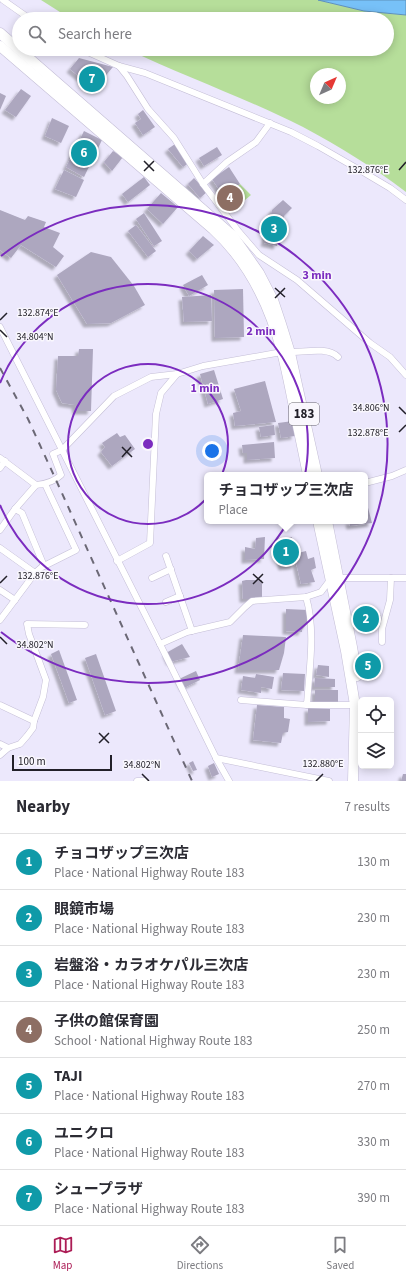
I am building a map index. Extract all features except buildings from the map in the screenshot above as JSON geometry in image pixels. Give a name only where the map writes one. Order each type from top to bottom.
[{"type":"highway","name":"183","points":[[0,33],[12,43]]},
{"type":"highway","name":"183","points":[[0,46],[167,189],[233,236]]},
{"type":"highway","name":"183","points":[[26,56],[233,236],[266,305],[286,353],[316,472]]},
{"type":"highway","name":"183","points":[[286,353],[307,472]]},
{"type":"highway","points":[[319,524],[334,579]]},
{"type":"highway","points":[[327,524],[334,579],[346,650],[358,702]]},
{"type":"highway","points":[[353,781],[358,718]]},
{"type":"highway","points":[[359,733],[359,781]]},
{"type":"street","points":[[3,0],[20,12]]},
{"type":"street","points":[[97,56],[119,66],[152,75],[291,132],[390,188],[406,200]]},
{"type":"street","points":[[119,66],[148,109],[174,138],[233,236],[297,280],[370,343],[390,357],[406,375]]},
{"type":"street","points":[[203,184],[227,162],[256,142],[270,123]]},
{"type":"street","points":[[0,327],[216,758],[229,781]]},
{"type":"street","points":[[0,530],[15,508],[36,485],[45,484],[56,480],[61,475],[53,454],[62,450],[114,396],[151,377],[177,374],[203,366],[286,353],[323,351],[334,353],[338,357]]},
{"type":"street","points":[[117,561],[150,543],[156,414],[161,393],[177,374]]},
{"type":"street","points":[[0,468],[2,460],[36,485]]},
{"type":"street","points":[[368,482],[392,476],[406,470]]},
{"type":"street","points":[[0,620],[35,573],[44,566],[76,550],[45,484]]},
{"type":"street","points":[[15,508],[22,513],[44,566]]},
{"type":"street","points":[[0,548],[35,573]]},
{"type":"street","points":[[166,556],[192,631]]},
{"type":"street","points":[[152,578],[171,569]]},
{"type":"street","points":[[382,642],[382,629],[390,600],[391,578]]},
{"type":"street","points":[[160,644],[192,631],[230,622],[252,601],[306,597],[320,592],[334,579],[406,578]]},
{"type":"street","points":[[0,590],[15,600]]},
{"type":"street","points":[[166,602],[180,596]]},
{"type":"street","points":[[306,597],[310,609],[311,650],[307,705]]},
{"type":"street","points":[[0,755],[8,748],[20,744],[33,728],[34,720],[43,697],[46,680],[29,634],[27,624],[85,625]]},
{"type":"street","points":[[241,700],[307,705],[358,706]]},
{"type":"street","points":[[0,704],[34,720]]},
{"type":"street","points":[[0,744],[8,748]]},
{"type":"street","points":[[216,758],[329,781]]},
{"type":"street","points":[[137,781],[145,781]]},
{"type":"green space","points":[[41,0],[318,0],[364,11],[374,12],[60,12]]},
{"type":"green space","points":[[394,14],[406,15],[406,192],[381,174],[330,142],[281,116],[142,56],[394,56]]},
{"type":"green space","points":[[231,183],[235,188],[240,184],[251,195],[239,205],[235,198],[231,200],[224,188]]},
{"type":"water","points":[[318,0],[406,0],[406,15],[394,14],[394,12],[364,11]]},
{"type":"railway","points":[[0,368],[28,419],[192,781]]},
{"type":"place","name":"シュープラザ","points":[[92,79]]},
{"type":"place","name":"ユニクロ","points":[[84,153]]},
{"type":"place","name":"子供の館保育園","points":[[230,198]]},
{"type":"place","name":"岩盤浴・カラオケパル三次店","points":[[274,229]]},
{"type":"place","name":"チョコザップ三次店","points":[[286,552]]},
{"type":"place","name":"眼鏡市場","points":[[366,619]]},
{"type":"place","name":"TAJI","points":[[368,666]]}]
